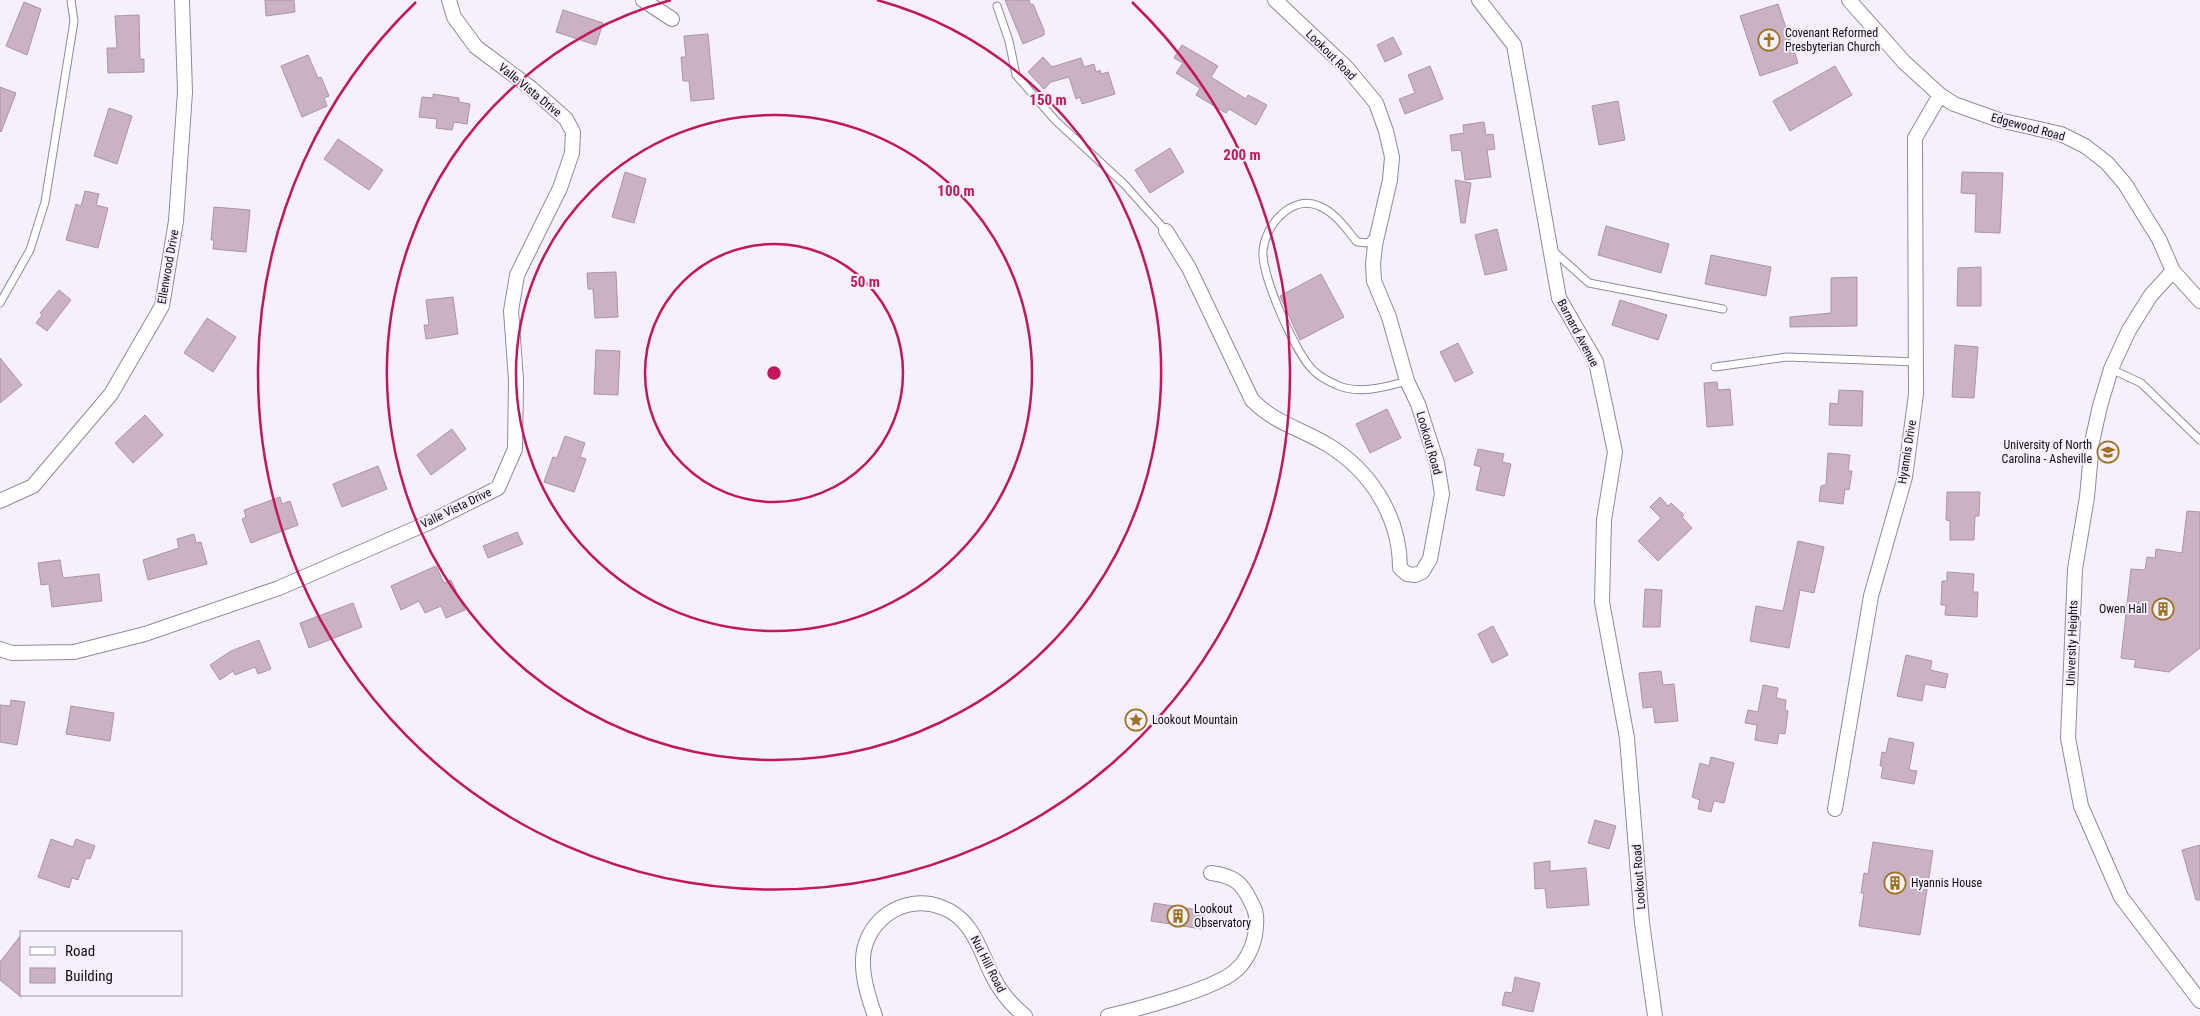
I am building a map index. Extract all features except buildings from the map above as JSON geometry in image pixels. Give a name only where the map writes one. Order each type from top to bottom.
[{"type":"street","name":"Ellenwood Drive","points":[[0,502],[33,486],[105,401],[162,306],[176,221],[185,92],[182,0]]},
{"type":"street","name":"Valle Vista Drive","points":[[0,649],[12,653],[74,652],[145,634],[280,588],[428,523],[498,488],[516,449],[516,380],[511,311],[517,275],[560,188],[572,153],[573,132],[566,119],[532,88],[476,47],[454,17],[449,0]]},
{"type":"street","points":[[643,0],[672,18]]},
{"type":"street","name":"Lookout Road","points":[[1166,230],[1189,268],[1252,400],[1265,414],[1326,444],[1360,469],[1387,509],[1397,533],[1400,568],[1407,574],[1415,575],[1422,572],[1430,559],[1442,494],[1437,463],[1407,381],[1389,317],[1374,281],[1373,264],[1390,180],[1392,157],[1386,130],[1376,103],[1346,68],[1275,0]]},
{"type":"street","name":"Barnard Avenue","points":[[1478,0],[1514,45],[1559,298],[1596,362],[1615,452],[1604,520],[1602,602],[1627,738]]},
{"type":"street","name":"Edgewood Road","points":[[1849,0],[1904,62],[1940,96],[1976,113],[2061,134],[2085,146],[2107,163],[2125,184],[2159,239],[2173,272],[2200,301]]},
{"type":"street","name":"Hyannis Drive","points":[[1835,809],[1871,596],[1905,477],[1916,394],[1915,138],[1940,96]]},
{"type":"street","name":"University Heights","points":[[2173,272],[2151,295],[2129,330],[2111,368],[2100,406],[2092,442],[2087,497],[2075,569],[2068,738],[2081,806],[2120,897],[2200,1001]]},
{"type":"street","name":"Lookout Road","points":[[1627,738],[1642,922],[1655,1016]]},
{"type":"street","points":[[1108,1016],[1142,1008],[1219,981],[1235,971],[1246,959],[1253,943],[1256,911],[1240,883],[1226,875],[1211,873]]},
{"type":"street","name":"Nut Hill Road","points":[[875,1016],[862,964],[864,945],[872,930],[883,916],[900,907],[914,903],[929,903],[942,907],[968,925],[1002,991],[1012,1006],[1025,1016]]},
{"type":"lane","points":[[0,303],[30,250],[45,202],[74,21],[71,0]]},
{"type":"lane","points":[[997,6],[1009,41],[1016,76],[1055,120],[1124,184],[1166,230]]},
{"type":"lane","points":[[1378,233],[1368,243],[1357,242],[1338,218],[1321,206],[1309,202],[1284,210],[1270,227],[1263,251],[1264,270],[1300,353],[1314,372],[1338,386],[1361,389],[1381,388],[1407,381]]},
{"type":"lane","points":[[1549,247],[1589,283],[1723,309]]},
{"type":"lane","points":[[1715,367],[1786,357],[1916,362]]},
{"type":"lane","points":[[2111,368],[2141,383],[2200,440]]},
{"type":"place","name":"Covenant Reformed Presbyterian Church","points":[[1769,40]]},
{"type":"place","name":"University of North Carolina - Asheville","points":[[2108,452]]},
{"type":"place","name":"Owen Hall","points":[[2163,609]]},
{"type":"place","name":"Lookout Mountain","points":[[1136,720]]},
{"type":"place","name":"Hyannis House","points":[[1895,883]]},
{"type":"place","name":"Lookout Observatory","points":[[1178,916]]}]
